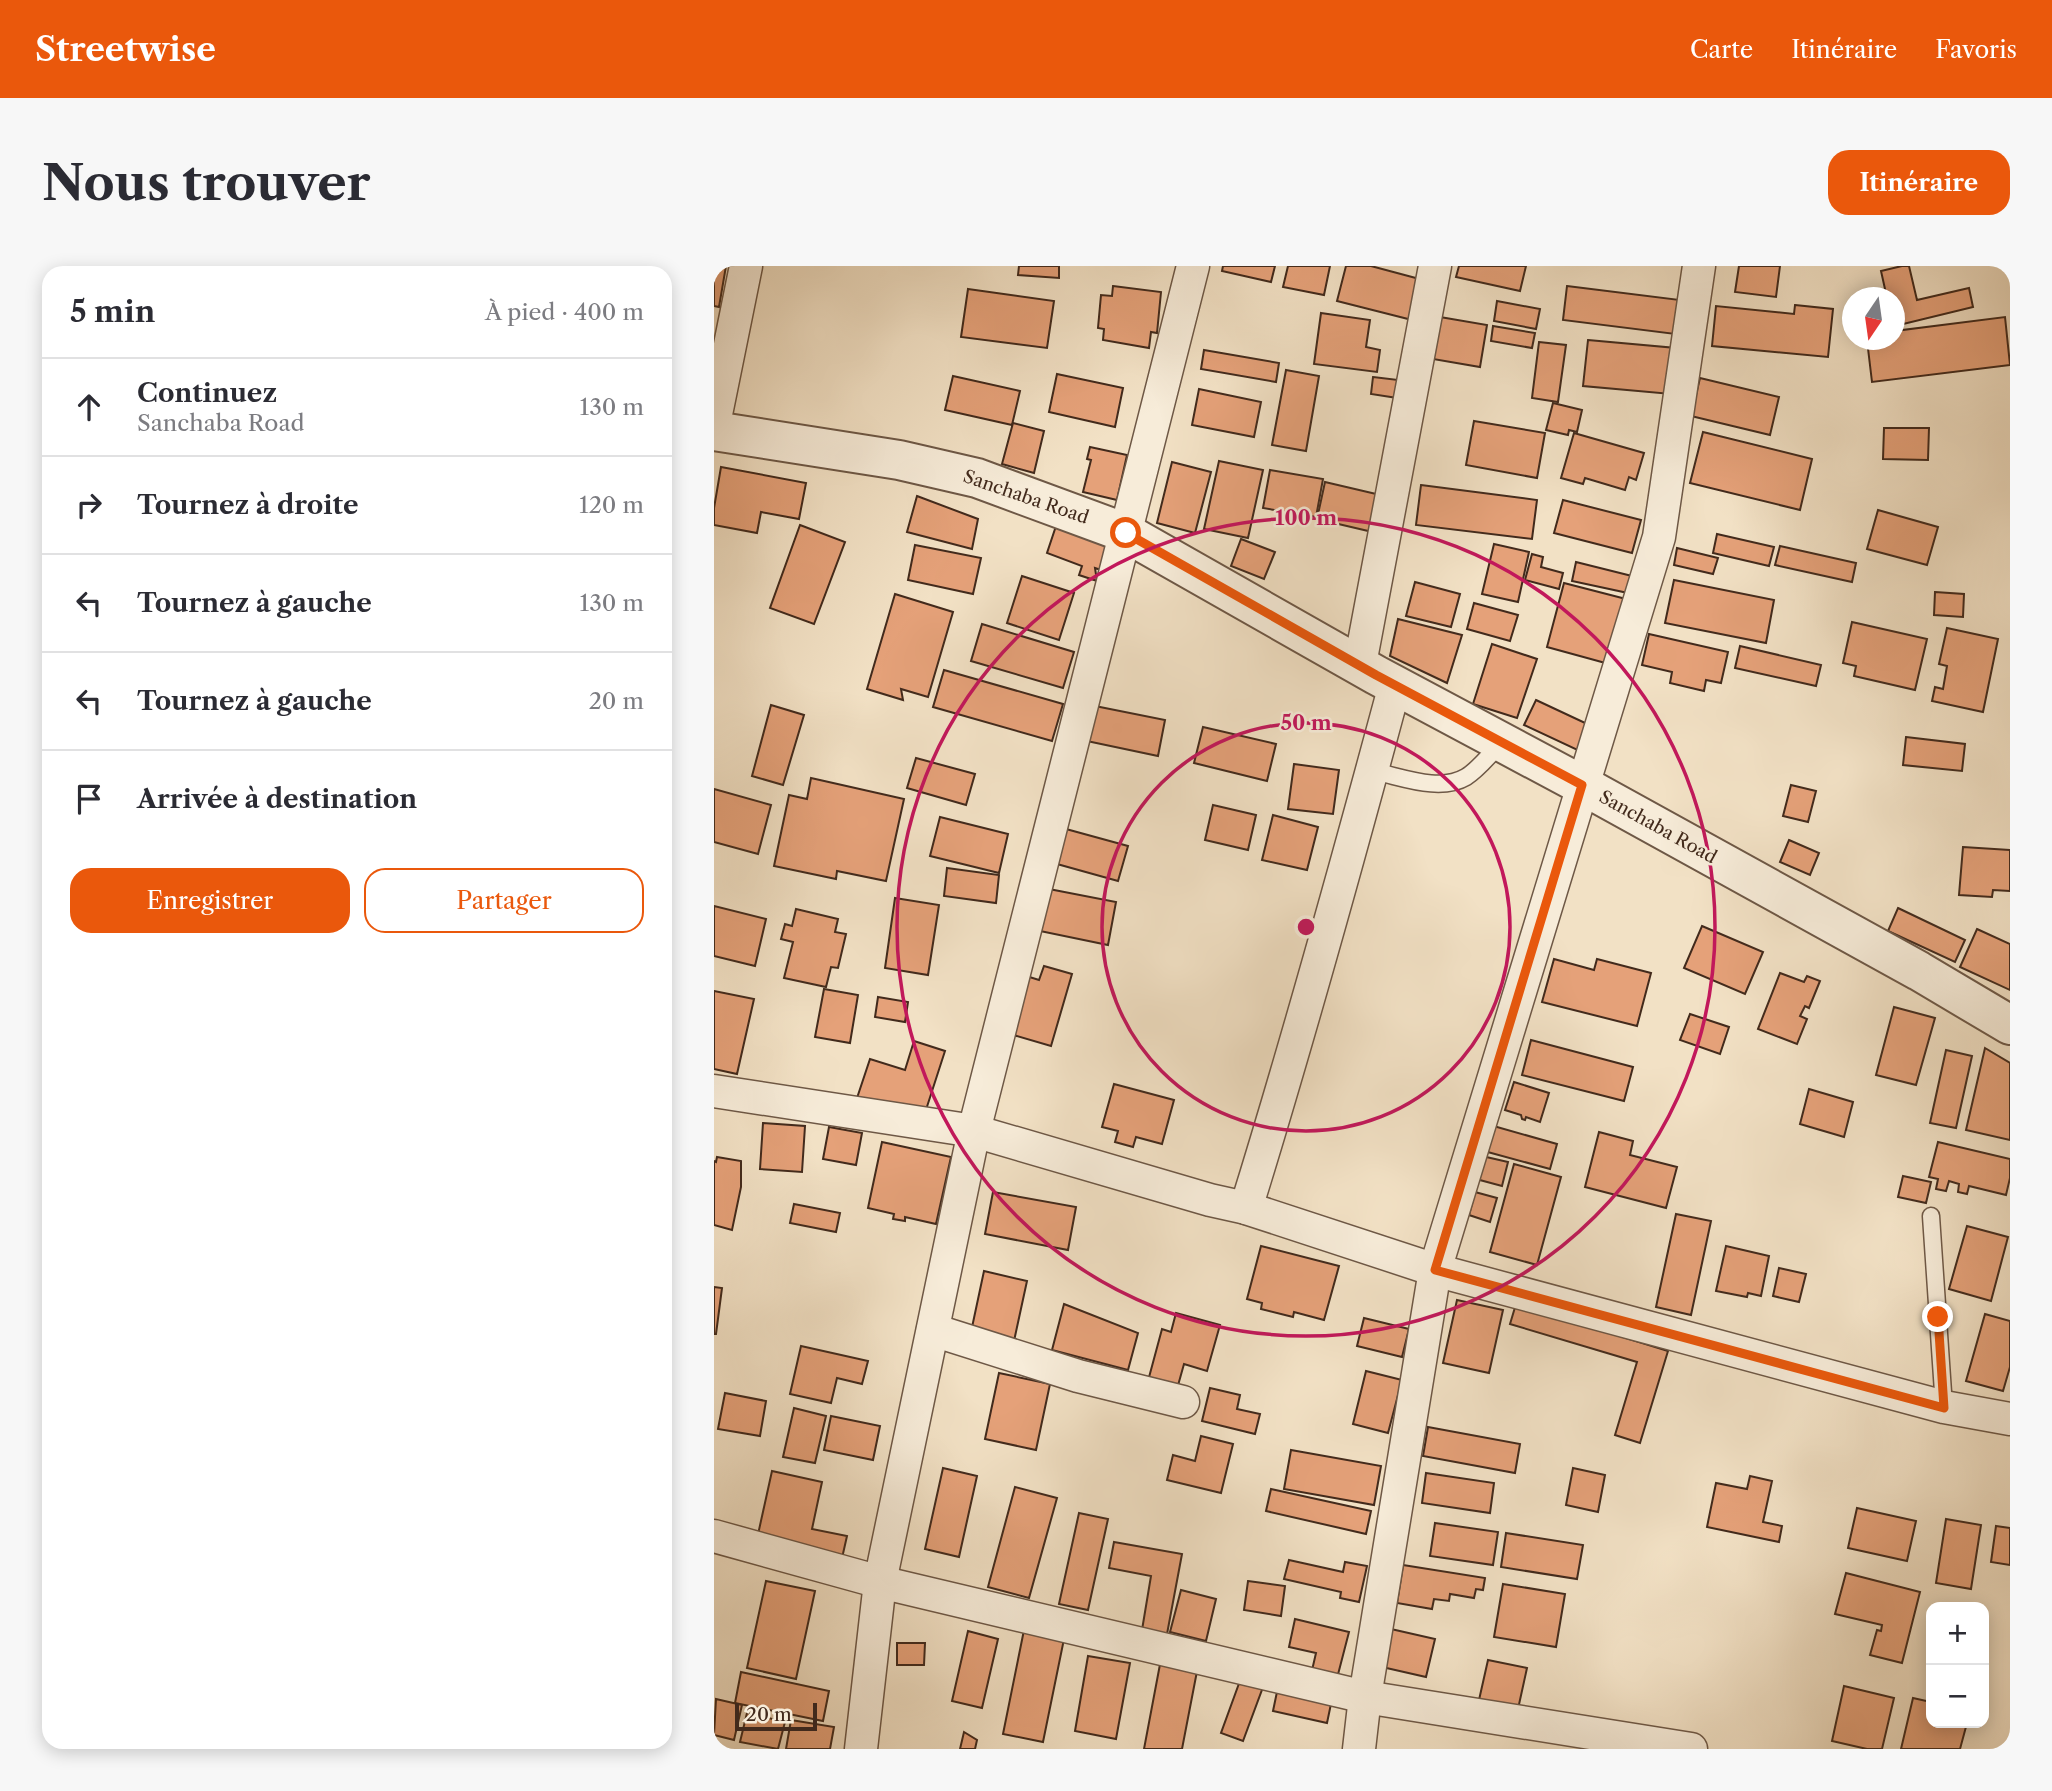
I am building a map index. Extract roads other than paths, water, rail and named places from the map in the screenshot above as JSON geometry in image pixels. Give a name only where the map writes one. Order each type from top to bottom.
[{"type":"street","points":[[714,424],[746,266]]},
{"type":"street","points":[[861,1749],[880,1581],[974,1131],[1193,266]]},
{"type":"street","points":[[1360,664],[1436,266]]},
{"type":"street","points":[[1359,1749],[1365,1697],[1435,1270],[1659,537],[1699,266]]},
{"type":"street","name":"Sanchaba Road","points":[[714,431],[900,460],[977,478],[1126,533],[1395,685],[1919,971],[2010,1025]]},
{"type":"street","points":[[1246,1208],[1292,1060],[1395,685]]},
{"type":"street","points":[[714,1091],[974,1131],[1210,1200],[1246,1208],[1435,1270],[1944,1408],[2010,1419]]},
{"type":"street","points":[[933,1330],[1079,1376],[1183,1402]]},
{"type":"street","points":[[714,1536],[880,1581],[1365,1697],[1691,1749]]},
{"type":"lane","points":[[1372,771],[1434,783],[1454,783],[1467,776],[1502,742]]},
{"type":"lane","points":[[1931,1216],[1944,1408]]}]
